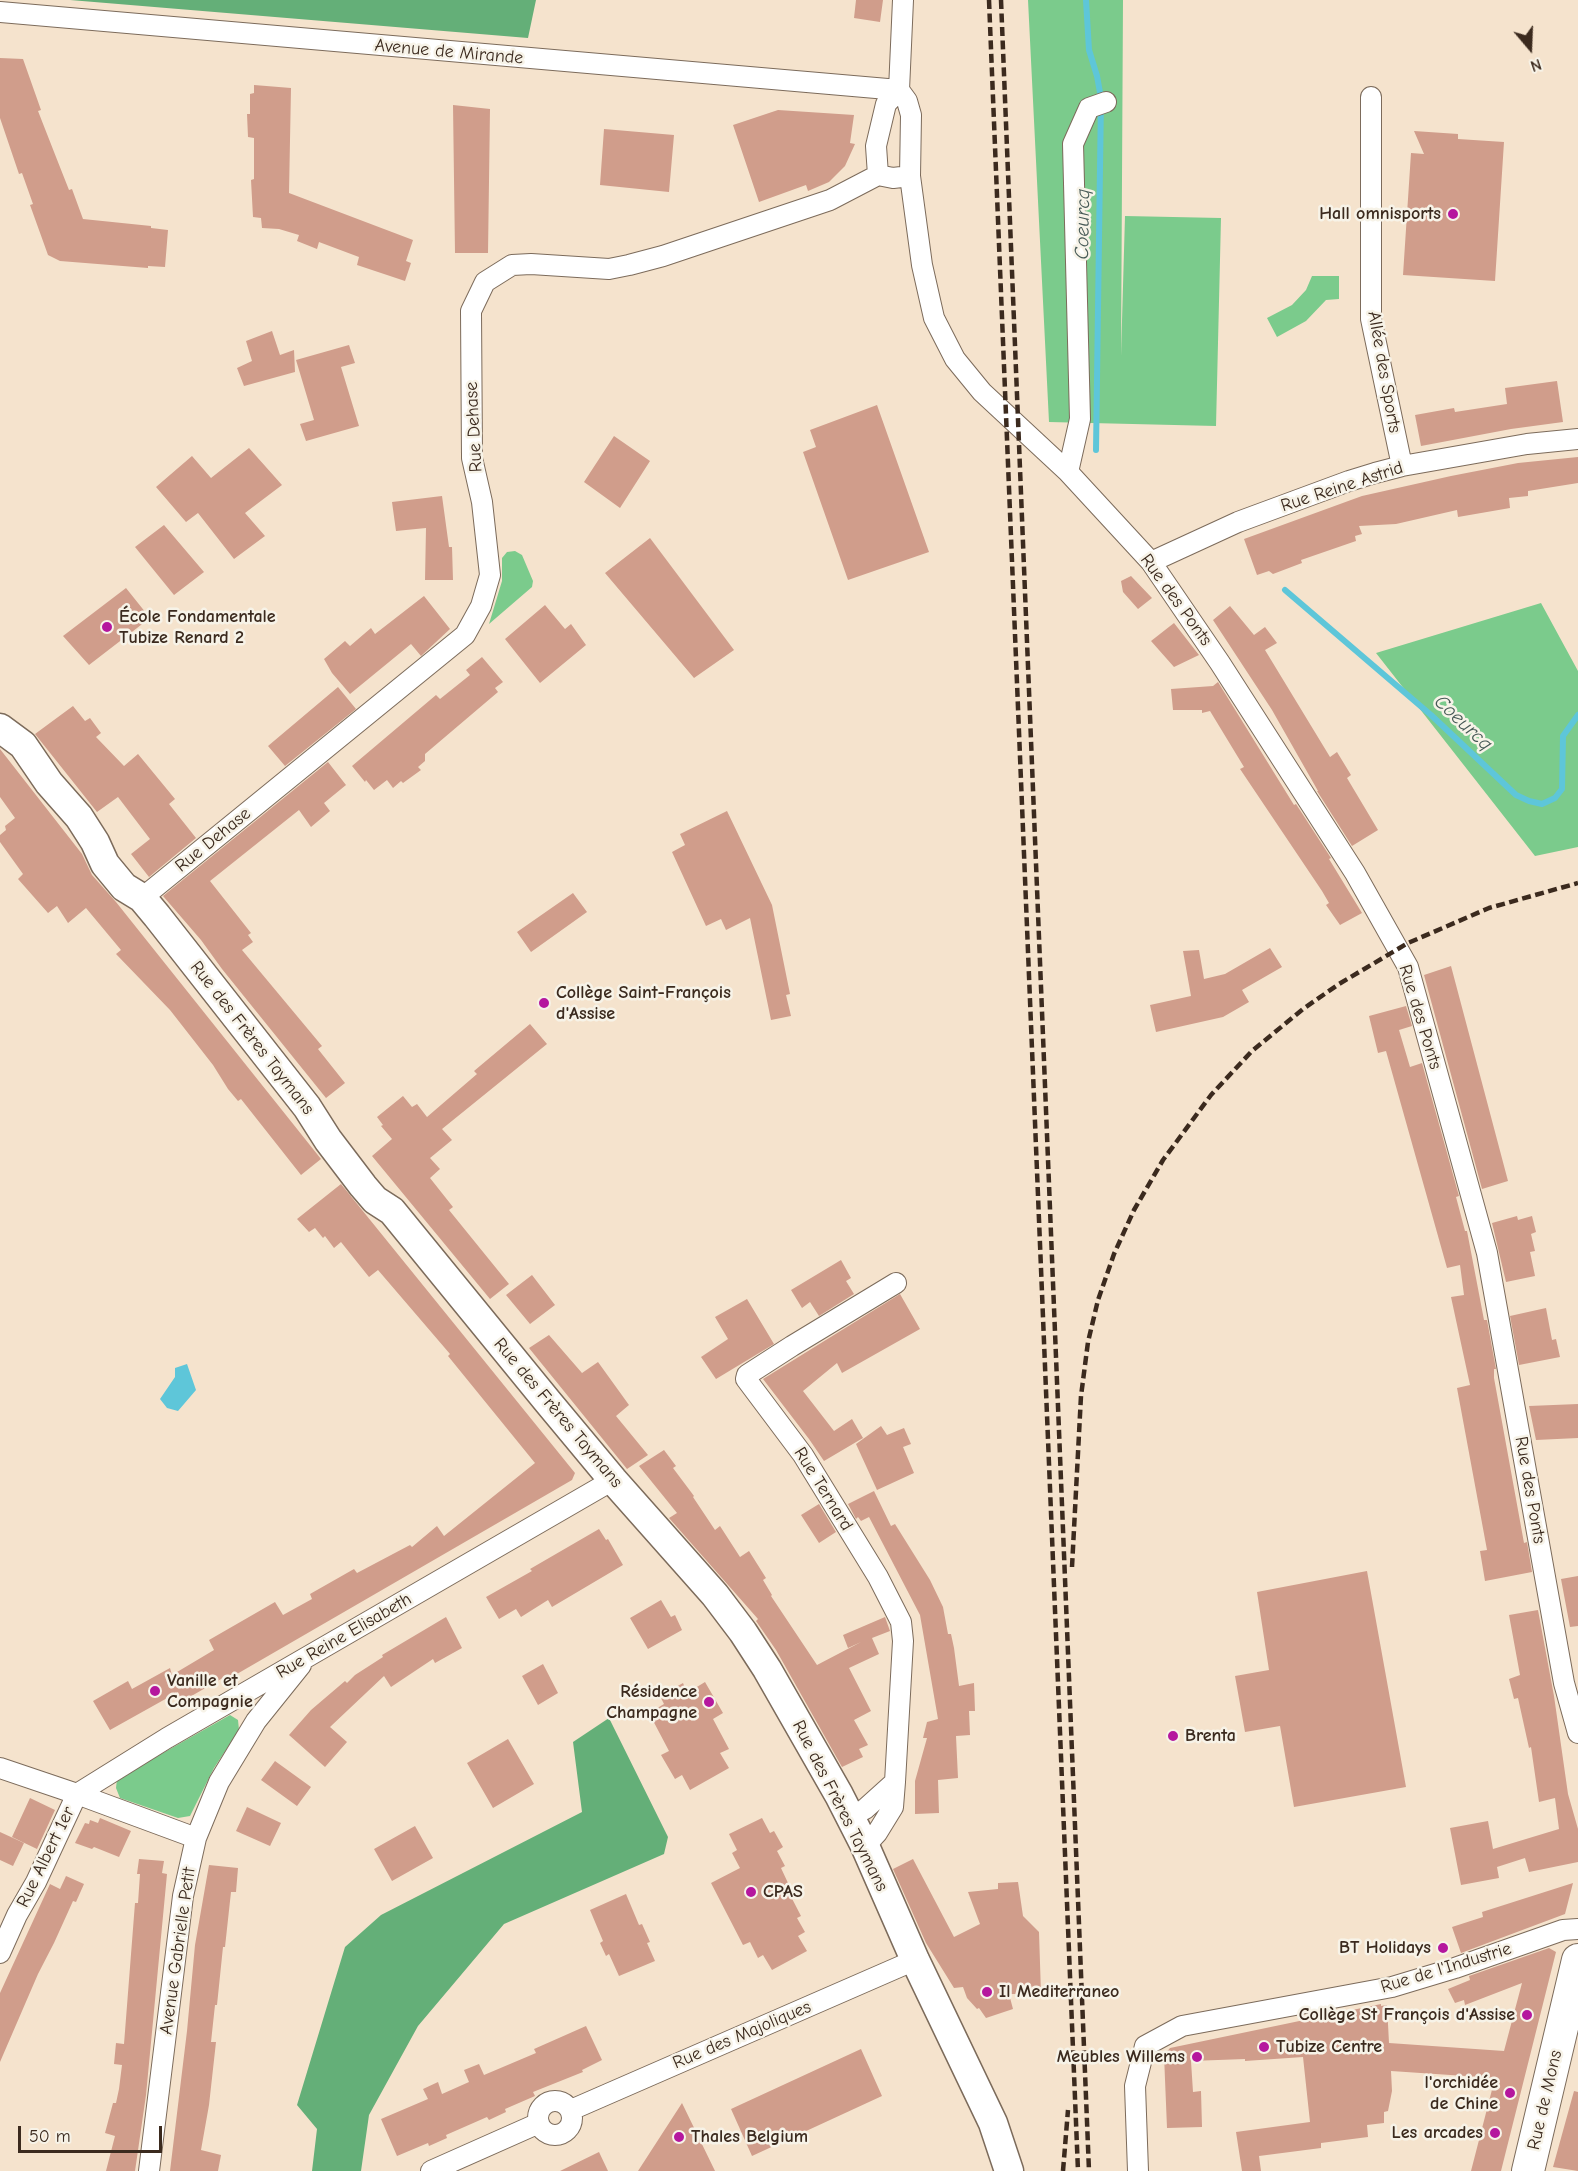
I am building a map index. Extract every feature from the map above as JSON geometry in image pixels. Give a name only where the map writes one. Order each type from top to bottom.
[{"type":"main road","name":"Rue de Mons","points":[[1528,2171],[1578,1960]]},
{"type":"street","points":[[878,176],[876,146],[886,105],[899,90],[903,0]]},
{"type":"street","name":"Avenue de Mirande","points":[[0,12],[899,90]]},
{"type":"street","name":"Rue des Ponts","points":[[899,90],[907,101],[911,115],[910,176],[922,265],[934,318],[955,359],[982,393],[1068,472],[1151,562],[1220,663],[1355,873],[1408,967],[1487,1253],[1564,1683],[1578,1734]]},
{"type":"street","name":"Allée des Sports","points":[[1371,97],[1371,319],[1402,466]]},
{"type":"street","points":[[1068,472],[1080,419],[1073,144],[1089,108],[1101,104]]},
{"type":"street","name":"Rue Dehase","points":[[142,898],[465,634],[481,606],[490,575],[482,502],[472,458],[471,311],[485,282],[512,264],[609,268],[663,256],[830,200],[878,176],[893,178],[910,176]]},
{"type":"street","name":"Rue Reine Astrid","points":[[1151,562],[1238,522],[1349,481],[1402,466],[1527,444],[1578,439]]},
{"type":"street","name":"Rue des Frères Taymans","points":[[0,728],[23,745],[49,783],[79,817],[95,842],[105,864],[124,886],[142,898],[308,1107],[328,1140],[363,1186],[375,1200],[392,1211],[613,1480],[715,1595],[743,1632],[767,1669],[865,1846],[915,1960],[993,2124],[1009,2171]]},
{"type":"street","name":"Rue Ternard","points":[[865,1846],[877,1833],[893,1807],[903,1641],[900,1622],[878,1577],[803,1455],[746,1379],[747,1375],[792,1346],[896,1283]]},
{"type":"street","name":"Rue Reine Elisabeth","points":[[77,1794],[167,1738],[613,1480]]},
{"type":"street","name":"Avenue Gabrielle Petit","points":[[149,2171],[183,1896],[196,1838],[219,1782],[256,1721],[308,1657]]},
{"type":"street","points":[[0,1768],[196,1838]]},
{"type":"street","points":[[850,1817],[866,1809],[895,1782]]},
{"type":"street","name":"Rue Albert 1er","points":[[0,1953],[77,1794]]},
{"type":"street","name":"Rue de l'Industrie","points":[[1138,2171],[1135,2086],[1145,2046],[1182,2026],[1392,1987],[1455,1968],[1563,1930],[1578,1929]]},
{"type":"street","name":"Rue des Majoliques","points":[[431,2171],[539,2123],[547,2133],[553,2135],[565,2133],[572,2122],[571,2110],[915,1960]]},
{"type":"green space","points":[[70,0],[536,0],[528,38]]},
{"type":"green space","points":[[1028,0],[1123,0],[1121,356],[1125,216],[1221,218],[1216,426],[1049,422]]},
{"type":"green space","points":[[1312,276],[1339,276],[1339,299],[1326,300],[1306,321],[1277,337],[1267,318],[1292,305],[1306,290]]},
{"type":"green space","points":[[515,551],[522,555],[533,581],[532,587],[489,624],[502,581],[502,558],[507,552]]},
{"type":"green space","points":[[1541,603],[1578,671],[1578,847],[1535,856],[1376,653]]},
{"type":"green space","points":[[230,1715],[238,1720],[239,1730],[214,1768],[190,1816],[178,1818],[120,1798],[116,1788],[117,1779]]},
{"type":"green space","points":[[609,1718],[668,1837],[664,1854],[504,1924],[418,2026],[369,2115],[361,2171],[312,2171],[317,2129],[297,2105],[345,1947],[381,1915],[582,1812],[573,1742]]},
{"type":"water","points":[[187,1364],[196,1390],[178,1411],[167,1408],[160,1399],[175,1377],[175,1368]]},
{"type":"building","points":[[856,0],[883,0],[880,22],[854,18]]},
{"type":"building","points":[[0,58],[23,59],[41,110],[38,111],[83,219],[168,230],[165,267],[148,266],[148,268],[60,261],[48,255],[30,205],[33,204],[22,173],[19,174],[0,118]]},
{"type":"building","points":[[254,85],[291,88],[289,193],[413,240],[406,261],[411,263],[405,281],[357,265],[359,257],[319,242],[317,249],[297,241],[299,235],[279,229],[262,228],[261,218],[253,217],[251,180],[254,179],[254,138],[248,137],[247,114],[250,114],[250,94],[254,93]]},
{"type":"building","points":[[453,105],[490,109],[488,253],[455,253]]},
{"type":"building","points":[[778,110],[854,115],[850,143],[855,144],[845,166],[829,182],[808,191],[806,185],[759,202],[733,125]]},
{"type":"building","points":[[604,129],[674,135],[669,192],[600,185]]},
{"type":"building","name":"Hall omnisports","points":[[1414,131],[1458,134],[1458,139],[1504,142],[1495,281],[1403,275],[1411,153],[1424,154]]},
{"type":"building","points":[[272,331],[280,355],[294,350],[295,372],[244,386],[237,368],[252,361],[246,341]]},
{"type":"building","points":[[349,345],[355,363],[341,367],[359,426],[306,441],[300,424],[314,420],[296,360]]},
{"type":"building","points":[[1557,381],[1563,422],[1421,446],[1415,415],[1454,408],[1455,412],[1507,404],[1505,388]]},
{"type":"building","points":[[877,405],[929,552],[848,580],[803,452],[816,447],[810,430]]},
{"type":"building","points":[[614,436],[650,461],[620,508],[584,482]]},
{"type":"building","points":[[249,448],[282,485],[245,513],[265,536],[234,559],[198,513],[186,522],[156,487],[192,456],[211,478]]},
{"type":"building","points":[[1578,457],[1578,483],[1528,491],[1528,496],[1509,498],[1510,508],[1458,517],[1457,510],[1396,524],[1359,526],[1362,534],[1355,536],[1356,541],[1301,560],[1302,563],[1273,574],[1269,571],[1257,575],[1244,539],[1362,496],[1518,463]]},
{"type":"building","points":[[442,496],[449,547],[452,547],[453,580],[425,580],[426,528],[396,531],[392,502]]},
{"type":"building","points":[[164,525],[204,572],[174,595],[135,547]]},
{"type":"building","points":[[650,538],[734,650],[694,678],[605,573]]},
{"type":"building","points":[[1131,576],[1152,598],[1138,609],[1123,592],[1121,581]]},
{"type":"building","name":"École Fondamentale Tubize Renard 2","points":[[126,588],[150,618],[89,665],[63,636]]},
{"type":"building","points":[[424,596],[450,629],[421,656],[411,644],[350,694],[332,673],[324,659],[345,641],[350,646],[371,628],[375,634]]},
{"type":"building","points":[[545,605],[565,629],[571,624],[586,645],[540,683],[505,639]]},
{"type":"building","points":[[1230,606],[1254,635],[1265,627],[1277,643],[1265,650],[1330,757],[1337,752],[1351,775],[1347,778],[1378,830],[1352,846],[1317,791],[1272,710],[1213,620]]},
{"type":"building","points":[[1174,623],[1199,655],[1174,667],[1151,641]]},
{"type":"building","points":[[482,657],[503,682],[495,688],[498,692],[425,754],[425,761],[418,767],[421,770],[393,788],[387,780],[374,790],[352,766],[436,695],[440,699],[470,675],[466,670]]},
{"type":"building","points":[[1218,682],[1294,805],[1296,804],[1331,858],[1329,859],[1362,913],[1340,925],[1326,905],[1329,903],[1322,891],[1240,769],[1244,767],[1210,711],[1202,713],[1202,710],[1173,710],[1171,689],[1213,686]]},
{"type":"building","points":[[338,687],[356,709],[285,766],[268,746]]},
{"type":"building","points":[[73,706],[85,721],[90,718],[101,733],[96,737],[124,766],[138,754],[175,799],[169,804],[196,838],[149,877],[131,854],[150,839],[118,797],[97,812],[35,734]]},
{"type":"building","points":[[0,749],[82,854],[92,875],[321,1159],[301,1175],[241,1099],[238,1101],[228,1089],[213,1065],[170,1010],[116,954],[121,950],[86,908],[68,923],[57,906],[48,913],[18,879],[23,874],[0,842],[0,835],[6,830],[5,826],[15,818],[0,797]]},
{"type":"building","points":[[328,762],[346,785],[324,803],[330,811],[311,827],[299,810],[210,881],[251,933],[248,935],[253,942],[242,950],[322,1046],[318,1049],[345,1083],[326,1098],[201,940],[163,896]]},
{"type":"building","points":[[727,811],[772,905],[790,994],[786,995],[791,1016],[771,1020],[750,918],[726,930],[721,919],[706,926],[672,852],[685,845],[680,834]]},
{"type":"building","points":[[573,893],[587,912],[531,952],[517,932]]},
{"type":"building","points":[[1270,948],[1282,967],[1242,990],[1249,1002],[1223,1017],[1156,1032],[1150,1005],[1191,996],[1183,951],[1199,950],[1204,979],[1225,974]]},
{"type":"building","points":[[1451,966],[1508,1181],[1482,1189],[1424,975]]},
{"type":"building","points":[[1406,1006],[1412,1026],[1399,1030],[1410,1067],[1422,1063],[1459,1196],[1456,1197],[1465,1231],[1467,1231],[1484,1320],[1487,1320],[1496,1369],[1494,1369],[1494,1378],[1524,1543],[1527,1542],[1532,1572],[1485,1581],[1480,1551],[1487,1550],[1457,1388],[1470,1385],[1451,1297],[1464,1295],[1460,1265],[1447,1268],[1386,1051],[1378,1053],[1369,1016]]},
{"type":"building","points":[[530,1024],[547,1044],[442,1129],[452,1140],[430,1158],[440,1169],[430,1178],[453,1207],[449,1210],[509,1284],[490,1299],[372,1156],[392,1139],[377,1117],[403,1096],[412,1107],[417,1104],[427,1117],[477,1074],[474,1071]]},
{"type":"building","points":[[341,1184],[575,1473],[572,1480],[230,1678],[228,1675],[181,1702],[178,1692],[110,1730],[93,1701],[128,1681],[132,1689],[170,1668],[172,1675],[214,1650],[209,1640],[275,1602],[283,1615],[312,1599],[310,1594],[354,1569],[357,1573],[410,1545],[412,1547],[437,1526],[444,1536],[535,1463],[448,1356],[450,1354],[378,1270],[369,1277],[341,1242],[334,1248],[315,1228],[309,1232],[297,1219]]},
{"type":"building","points":[[1517,1216],[1518,1220],[1532,1216],[1536,1232],[1531,1234],[1535,1251],[1530,1252],[1535,1276],[1506,1282],[1492,1223]]},
{"type":"building","points":[[841,1260],[851,1278],[846,1281],[854,1294],[819,1316],[810,1302],[802,1308],[791,1290]]},
{"type":"building","points":[[532,1275],[555,1305],[530,1324],[506,1295]]},
{"type":"building","points":[[900,1294],[920,1329],[842,1373],[837,1363],[803,1391],[834,1431],[852,1419],[863,1438],[824,1461],[763,1379]]},
{"type":"building","points":[[747,1299],[774,1344],[716,1379],[701,1357],[728,1339],[715,1317]]},
{"type":"building","points":[[1546,1308],[1552,1340],[1556,1339],[1560,1357],[1519,1365],[1510,1316]]},
{"type":"building","points":[[549,1335],[582,1373],[598,1362],[629,1405],[616,1416],[648,1455],[627,1469],[529,1348]]},
{"type":"building","points":[[1578,1404],[1578,1438],[1536,1440],[1529,1406]]},
{"type":"building","points":[[881,1426],[887,1435],[904,1428],[911,1444],[903,1447],[914,1473],[877,1490],[856,1444]]},
{"type":"building","points":[[664,1450],[676,1466],[673,1468],[715,1530],[720,1526],[740,1557],[749,1551],[766,1578],[763,1580],[771,1596],[817,1665],[861,1642],[848,1648],[843,1635],[885,1617],[890,1631],[872,1638],[879,1654],[849,1668],[871,1711],[854,1720],[868,1745],[859,1749],[863,1757],[842,1767],[776,1650],[756,1621],[758,1619],[669,1518],[677,1513],[639,1466]]},
{"type":"building","points":[[874,1491],[891,1526],[895,1524],[930,1580],[943,1607],[948,1634],[951,1634],[954,1648],[959,1686],[974,1683],[975,1711],[969,1711],[970,1735],[956,1736],[958,1778],[938,1780],[939,1813],[915,1814],[915,1781],[927,1738],[923,1738],[927,1722],[938,1719],[920,1615],[869,1517],[861,1521],[858,1517],[856,1519],[848,1504]]},
{"type":"building","points":[[819,1504],[836,1532],[819,1543],[801,1515]]},
{"type":"building","points":[[599,1529],[606,1540],[608,1539],[623,1565],[552,1607],[548,1600],[521,1617],[516,1609],[499,1619],[486,1597]]},
{"type":"building","points":[[1367,1571],[1406,1787],[1294,1807],[1280,1726],[1245,1732],[1235,1676],[1269,1670],[1257,1592]]},
{"type":"building","points":[[1578,1576],[1578,1626],[1570,1627],[1561,1579]]},
{"type":"building","points":[[661,1600],[671,1617],[675,1615],[682,1630],[648,1649],[630,1618]]},
{"type":"building","points":[[1538,1610],[1554,1696],[1568,1794],[1578,1829],[1578,1862],[1529,1872],[1525,1858],[1497,1867],[1499,1878],[1461,1885],[1450,1828],[1488,1821],[1493,1849],[1559,1829],[1555,1798],[1539,1802],[1531,1747],[1529,1748],[1518,1698],[1514,1699],[1509,1679],[1520,1675],[1509,1615]]},
{"type":"building","points":[[446,1617],[462,1648],[435,1663],[433,1659],[391,1687],[384,1676],[330,1727],[347,1742],[325,1767],[289,1735],[311,1710],[345,1681],[347,1683],[355,1675],[383,1657],[382,1655]]},
{"type":"building","points":[[543,1664],[558,1693],[538,1705],[522,1676]]},
{"type":"building","points":[[705,1682],[723,1713],[713,1719],[729,1749],[720,1753],[729,1768],[690,1790],[682,1775],[675,1779],[661,1755],[669,1751],[649,1713],[664,1704],[660,1696],[683,1683],[687,1693]]},
{"type":"building","points":[[508,1739],[534,1784],[493,1808],[467,1763]]},
{"type":"building","points":[[275,1761],[311,1787],[297,1806],[261,1780]]},
{"type":"building","points":[[30,1798],[55,1810],[37,1849],[12,1837]]},
{"type":"building","points":[[247,1807],[281,1823],[270,1846],[236,1831]]},
{"type":"building","points":[[100,1818],[131,1831],[119,1857],[94,1847],[92,1849],[75,1843],[85,1823],[89,1824],[90,1820],[98,1823]]},
{"type":"building","name":"CPAS","points":[[762,1818],[770,1833],[774,1831],[783,1847],[777,1851],[785,1866],[781,1868],[788,1883],[785,1885],[801,1916],[797,1918],[805,1932],[798,1936],[807,1951],[772,1970],[763,1955],[758,1958],[750,1942],[743,1945],[711,1883],[740,1868],[732,1853],[737,1850],[729,1834]]},
{"type":"building","points":[[415,1826],[433,1858],[392,1881],[374,1849]]},
{"type":"building","points":[[0,1832],[24,1843],[13,1866],[0,1860]]},
{"type":"building","points":[[139,1859],[164,1861],[162,1873],[167,1874],[146,2095],[135,2171],[106,2171],[115,2136],[105,2133],[113,2103],[116,2103],[122,2065],[114,2064],[116,2043],[124,2044],[135,1903],[138,1903]]},
{"type":"building","points":[[913,1859],[954,1937],[980,1924],[968,1892],[998,1889],[998,1883],[1018,1882],[1023,1916],[1039,1932],[1041,1994],[1009,1994],[1013,2009],[986,2018],[979,2008],[977,2009],[967,1998],[963,1987],[954,1988],[926,1943],[893,1869]]},
{"type":"building","points":[[209,1865],[238,1868],[236,1892],[231,1892],[217,2005],[215,2005],[211,2042],[216,2042],[201,2150],[221,2155],[218,2171],[170,2171],[195,1945]]},
{"type":"building","points":[[66,1876],[84,1884],[76,1902],[73,1901],[38,1974],[0,2062],[0,1993],[50,1884],[60,1889]]},
{"type":"building","points":[[1573,1883],[1565,1914],[1461,1953],[1452,1927],[1483,1917],[1482,1912]]},
{"type":"building","points":[[626,1894],[639,1925],[642,1924],[650,1942],[647,1943],[655,1961],[619,1976],[609,1954],[606,1956],[600,1943],[603,1941],[590,1910]]},
{"type":"building","points":[[1549,1948],[1556,1952],[1501,2171],[1471,2171],[1495,2078],[1391,2071],[1392,2091],[1388,2111],[1384,2112],[1384,2123],[1367,2125],[1368,2137],[1321,2143],[1321,2148],[1259,2156],[1261,2171],[1242,2171],[1236,2132],[1310,2122],[1303,2057],[1245,2061],[1245,2059],[1191,2061],[1193,2092],[1201,2091],[1202,2127],[1167,2128],[1164,2055],[1170,2048],[1381,2004],[1381,2006],[1387,2005],[1389,2043],[1504,2051],[1522,1983],[1465,2005],[1464,2000],[1455,2003],[1448,1989],[1470,1980],[1469,1976]]},
{"type":"building","points":[[586,2026],[602,2060],[582,2070],[583,2072],[533,2092],[535,2096],[505,2109],[506,2112],[489,2120],[487,2117],[446,2135],[447,2138],[429,2146],[428,2143],[397,2156],[381,2119],[428,2099],[423,2089],[438,2082],[442,2094],[469,2082],[464,2070],[479,2064],[484,2075],[536,2053],[534,2049]]},
{"type":"building","points":[[861,2049],[882,2096],[752,2156],[731,2109]]},
{"type":"building","points":[[1574,2091],[1578,2092],[1578,2171],[1553,2167]]},
{"type":"building","name":"Thales Belgium","points":[[682,2103],[715,2171],[638,2171]]},
{"type":"building","points":[[599,2152],[608,2171],[560,2171]]},
{"type":"waterway","name":"Coeurcq","points":[[1086,0],[1089,50],[1101,98],[1096,450]]},
{"type":"waterway","name":"Coeurcq","points":[[1285,590],[1431,715],[1516,795],[1529,801],[1542,804],[1555,798],[1562,789],[1563,736],[1578,715]]},
{"type":"railway","points":[[989,0],[1078,2171]]},
{"type":"railway","points":[[1001,0],[1089,2171]]},
{"type":"railway","points":[[1072,1567],[1081,1396],[1088,1342],[1098,1300],[1114,1254],[1134,1210],[1163,1160],[1211,1095],[1252,1051],[1303,1009],[1339,984],[1408,943],[1489,908],[1578,883]]},
{"type":"railway","points":[[1063,2171],[1068,2110]]},
{"type":"place","name":"Hall omnisports","points":[[1453,214]]},
{"type":"place","name":"École Fondamentale Tubize Renard 2","points":[[107,627]]},
{"type":"place","name":"Collège Saint-François d'Assise","points":[[544,1003]]},
{"type":"place","name":"Vanille et Compagnie","points":[[155,1691]]},
{"type":"place","name":"Résidence Champagne","points":[[709,1702]]},
{"type":"place","name":"Brenta","points":[[1173,1736]]},
{"type":"place","name":"CPAS","points":[[751,1892]]},
{"type":"place","name":"BT Holidays","points":[[1443,1948]]},
{"type":"place","name":"Il Mediterraneo","points":[[987,1992]]},
{"type":"place","name":"Collège St François d'Assise","points":[[1527,2015]]},
{"type":"place","name":"Tubize Centre","points":[[1264,2047]]},
{"type":"place","name":"Meubles Willems","points":[[1197,2057]]},
{"type":"place","name":"l'orchidée de Chine","points":[[1510,2093]]},
{"type":"place","name":"Les arcades","points":[[1495,2133]]},
{"type":"place","name":"Thales Belgium","points":[[679,2137]]}]
